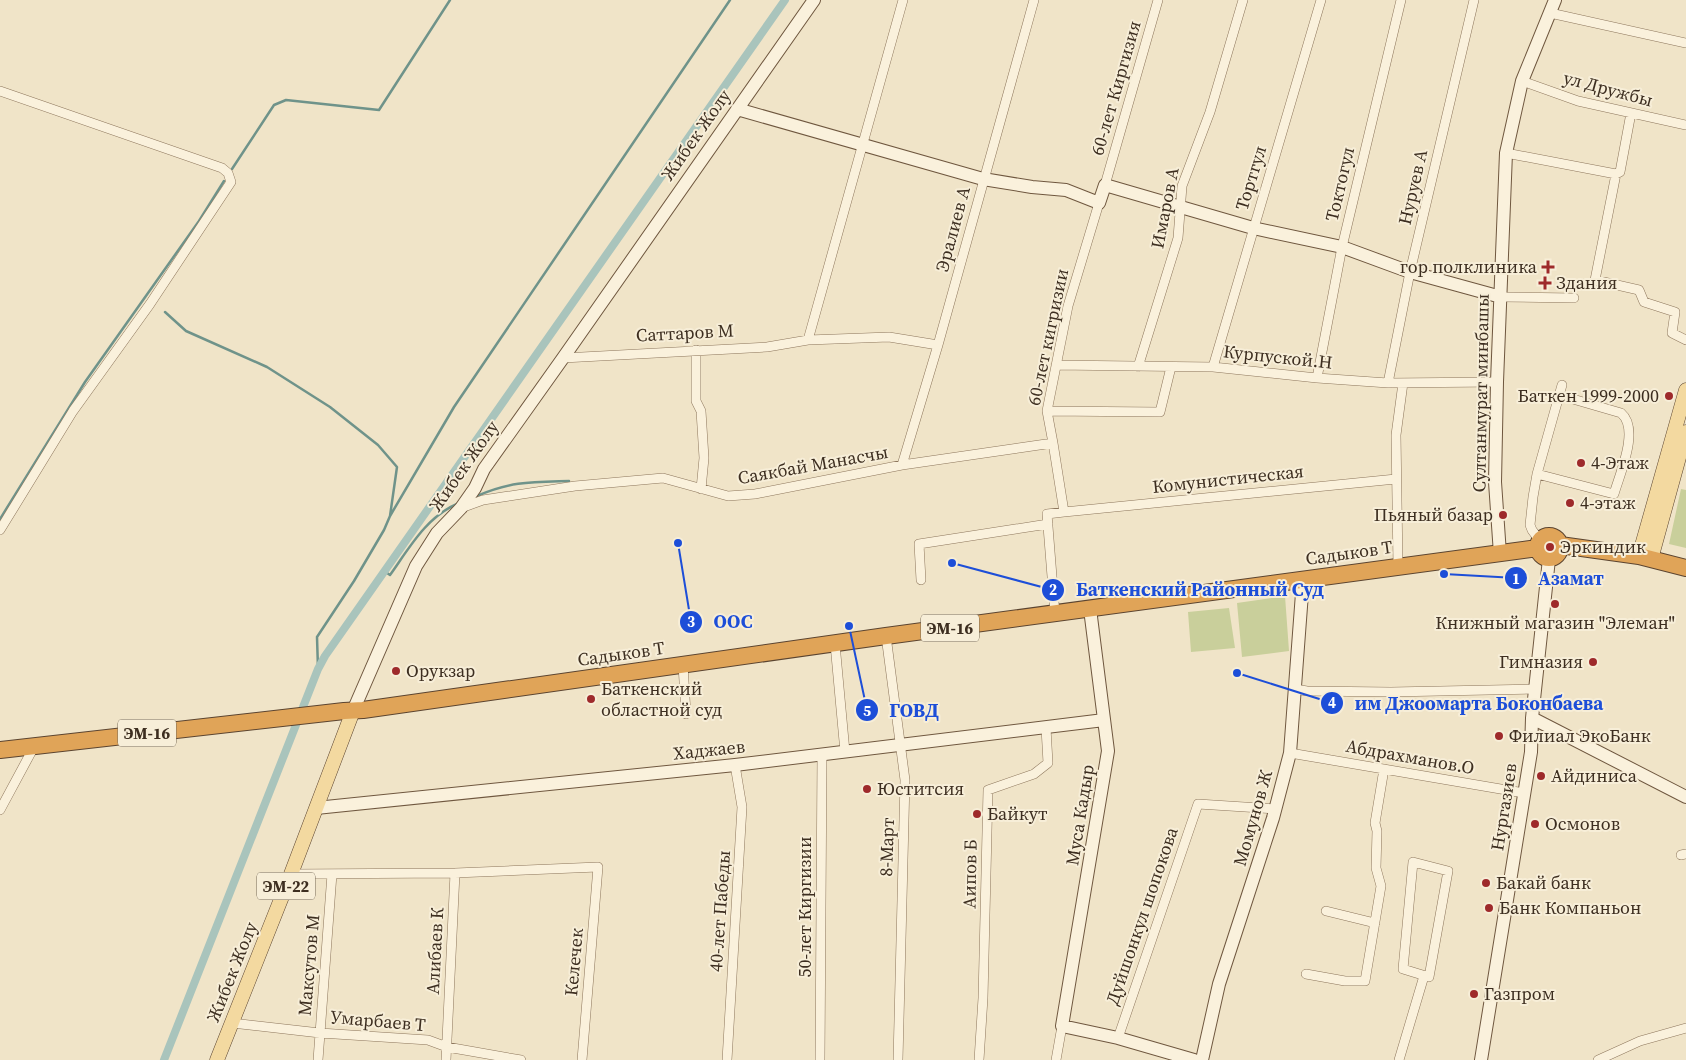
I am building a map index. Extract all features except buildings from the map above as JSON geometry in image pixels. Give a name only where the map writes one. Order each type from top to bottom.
[{"type":"highway","points":[[1542,549],[1558,555],[1560,544],[1645,558],[1686,568]]},
{"type":"highway","name":"Садыков Т","points":[[358,710],[1398,566],[1542,549]]},
{"type":"highway","name":"ЭМ-16","points":[[0,750],[358,710]]},
{"type":"main road","points":[[1645,558],[1686,390]]},
{"type":"main road","points":[[1645,558],[1686,432]]},
{"type":"main road","name":"Жибек Жолу","points":[[217,1060],[316,808],[358,710]]},
{"type":"street","name":"Жибек Жолу","points":[[358,710],[416,566],[437,533],[461,508],[475,488],[484,468],[814,0]]},
{"type":"street","points":[[808,340],[904,0]]},
{"type":"street","name":"Эралиев А","points":[[902,466],[938,345],[1034,0]]},
{"type":"street","name":"60-лет Киргизия","points":[[1105,185],[1158,0]]},
{"type":"street","name":"Имаров А","points":[[1138,367],[1178,238],[1182,186],[1210,112],[1244,0]]},
{"type":"street","name":"Тортгул","points":[[1213,367],[1321,0]]},
{"type":"street","name":"Токтогул","points":[[1318,378],[1342,248],[1401,0]]},
{"type":"street","name":"Нуруев А","points":[[1388,383],[1410,272],[1474,0]]},
{"type":"street","name":"Султанмурат минбашы","points":[[1500,554],[1495,482],[1506,154],[1522,81],[1555,0]]},
{"type":"street","points":[[1550,12],[1686,43]]},
{"type":"street","name":"ул Дружбы","points":[[1522,81],[1578,100],[1686,125]]},
{"type":"street","points":[[0,91],[222,168],[228,174],[231,182],[150,304],[73,411],[0,530]]},
{"type":"street","points":[[737,109],[983,179],[1066,190],[1099,203],[1105,185],[1253,228],[1342,248],[1410,272],[1501,297],[1574,298]]},
{"type":"street","points":[[1631,113],[1620,172],[1616,174],[1595,280],[1639,290],[1644,302],[1675,312],[1672,333],[1686,340]]},
{"type":"street","points":[[1506,154],[1616,174]]},
{"type":"street","name":"60-лет кигризии","points":[[1064,512],[1047,412],[1068,306],[1099,203]]},
{"type":"street","name":"Саттаров М","points":[[563,358],[767,347],[808,340],[889,337],[938,345]]},
{"type":"street","points":[[696,350],[696,401],[700,411],[704,458],[701,489]]},
{"type":"street","name":"Курпуской.Н","points":[[1056,364],[1213,367],[1388,383],[1497,382]]},
{"type":"street","points":[[1047,412],[1160,412],[1170,367]]},
{"type":"street","points":[[1398,566],[1396,435],[1404,383]]},
{"type":"street","points":[[1542,549],[1530,525],[1537,474],[1562,385]]},
{"type":"street","points":[[1537,474],[1614,494],[1630,439],[1627,420],[1621,412],[1559,395]]},
{"type":"street","name":"Саякбай Манасчы","points":[[461,508],[482,500],[576,486],[664,478],[728,496],[755,494],[902,466],[1053,443]]},
{"type":"street","name":"Комунистическая","points":[[1064,512],[1396,479]]},
{"type":"street","points":[[1055,614],[1048,514],[1064,512]]},
{"type":"street","points":[[921,580],[918,544],[1048,524]]},
{"type":"street","name":"Нургазиев","points":[[1481,1060],[1531,752],[1532,718],[1536,689],[1542,549]]},
{"type":"street","name":"Момунов Ж","points":[[1202,1060],[1219,984],[1276,809],[1290,753],[1303,580]]},
{"type":"street","name":"Муса Кадыр","points":[[1062,1026],[1108,751],[1090,609]]},
{"type":"street","name":"8-Март","points":[[886,636],[905,780],[898,1060]]},
{"type":"street","points":[[835,644],[845,752]]},
{"type":"street","points":[[683,665],[686,714]]},
{"type":"street","points":[[1295,688],[1308,691],[1391,692],[1536,689]]},
{"type":"street","points":[[1532,718],[1686,797]]},
{"type":"street","name":"Хаджаев","points":[[316,808],[735,766],[1104,720]]},
{"type":"street","name":"Аипов Б","points":[[980,1060],[988,790],[1034,774],[1048,763],[1046,728]]},
{"type":"street","points":[[0,810],[36,745]]},
{"type":"street","name":"Абдрахманов.О","points":[[1290,753],[1524,793]]},
{"type":"street","name":"50-лет Киргизии","points":[[820,1060],[822,755]]},
{"type":"street","name":"40-лет Пабеды","points":[[726,1060],[742,807],[735,766]]},
{"type":"street","points":[[1306,974],[1344,981],[1364,981],[1381,886],[1376,868],[1378,831],[1375,823],[1384,769]]},
{"type":"street","name":"Дуйшонкул шопокова","points":[[1118,1038],[1198,804],[1276,809]]},
{"type":"street","points":[[1414,862],[1448,871],[1429,977],[1424,976],[1403,969],[1414,862]]},
{"type":"street","name":"Келечек","points":[[455,873],[598,867],[582,1060]]},
{"type":"street","points":[[291,874],[455,873]]},
{"type":"street","name":"Алибаев К","points":[[446,1060],[455,873]]},
{"type":"street","name":"Максутов М","points":[[318,1060],[332,874]]},
{"type":"street","points":[[1326,911],[1375,922]]},
{"type":"street","points":[[1399,1060],[1424,976]]},
{"type":"street","name":"Умарбаев Т","points":[[232,1023],[320,1033],[428,1040],[447,1047],[521,1060]]},
{"type":"street","points":[[1056,1060],[1062,1026],[1118,1038],[1194,1060]]},
{"type":"street","points":[[1598,1060],[1640,1041],[1686,1028]]},
{"type":"green space","points":[[1681,489],[1686,490],[1686,548],[1669,544]]},
{"type":"green space","points":[[1285,596],[1289,651],[1242,657],[1237,603]]},
{"type":"green space","points":[[1229,608],[1235,648],[1191,652],[1188,612]]},
{"type":"waterway","points":[[232,169],[274,105],[286,100],[379,110],[450,0]]},
{"type":"waterway","points":[[390,516],[454,407],[730,0]]},
{"type":"waterway","points":[[164,1060],[318,669],[325,656],[785,0]]},
{"type":"waterway","points":[[0,519],[85,382],[199,221],[224,181]]},
{"type":"waterway","points":[[165,312],[186,331],[267,367],[330,407],[378,445],[397,467],[390,516],[384,530],[354,581],[317,637],[318,669]]},
{"type":"waterway","points":[[477,496],[512,485],[533,482],[569,481]]},
{"type":"waterway","points":[[384,571],[390,575],[427,526],[436,517],[457,504]]},
{"type":"place","name":"гор полклиника","points":[[1548,267]]},
{"type":"place","name":"Здания","points":[[1545,283]]},
{"type":"place","name":"Баткен 1999-2000","points":[[1669,396]]},
{"type":"place","name":"4-Этаж","points":[[1581,463]]},
{"type":"place","name":"4-этаж","points":[[1570,503]]},
{"type":"place","name":"Пьяный базар","points":[[1503,515]]},
{"type":"place","name":"ООС","points":[[678,543]]},
{"type":"place","name":"Эркиндик","points":[[1550,547]]},
{"type":"place","name":"Баткенский Районный Суд","points":[[952,563]]},
{"type":"place","name":"Азамат","points":[[1444,574]]},
{"type":"place","name":"Книжный магазин \"Элеман\"","points":[[1555,604]]},
{"type":"place","name":"ГОВД","points":[[849,626]]},
{"type":"place","name":"Гимназия","points":[[1593,662]]},
{"type":"place","name":"Орукзар","points":[[396,671]]},
{"type":"place","name":"им Джоомарта Боконбаева","points":[[1237,673]]},
{"type":"place","name":"Баткенский областной суд","points":[[591,699]]},
{"type":"place","name":"Филиал ЭкоБанк","points":[[1499,736]]},
{"type":"place","name":"Айдиниса","points":[[1541,776]]},
{"type":"place","name":"Юститсия","points":[[867,789]]},
{"type":"place","name":"Байкут","points":[[977,814]]},
{"type":"place","name":"Осмонов","points":[[1535,824]]},
{"type":"place","name":"Бакай банк","points":[[1486,883]]},
{"type":"place","name":"Банк Компаньон","points":[[1489,908]]},
{"type":"place","name":"Газпром","points":[[1474,994]]}]
